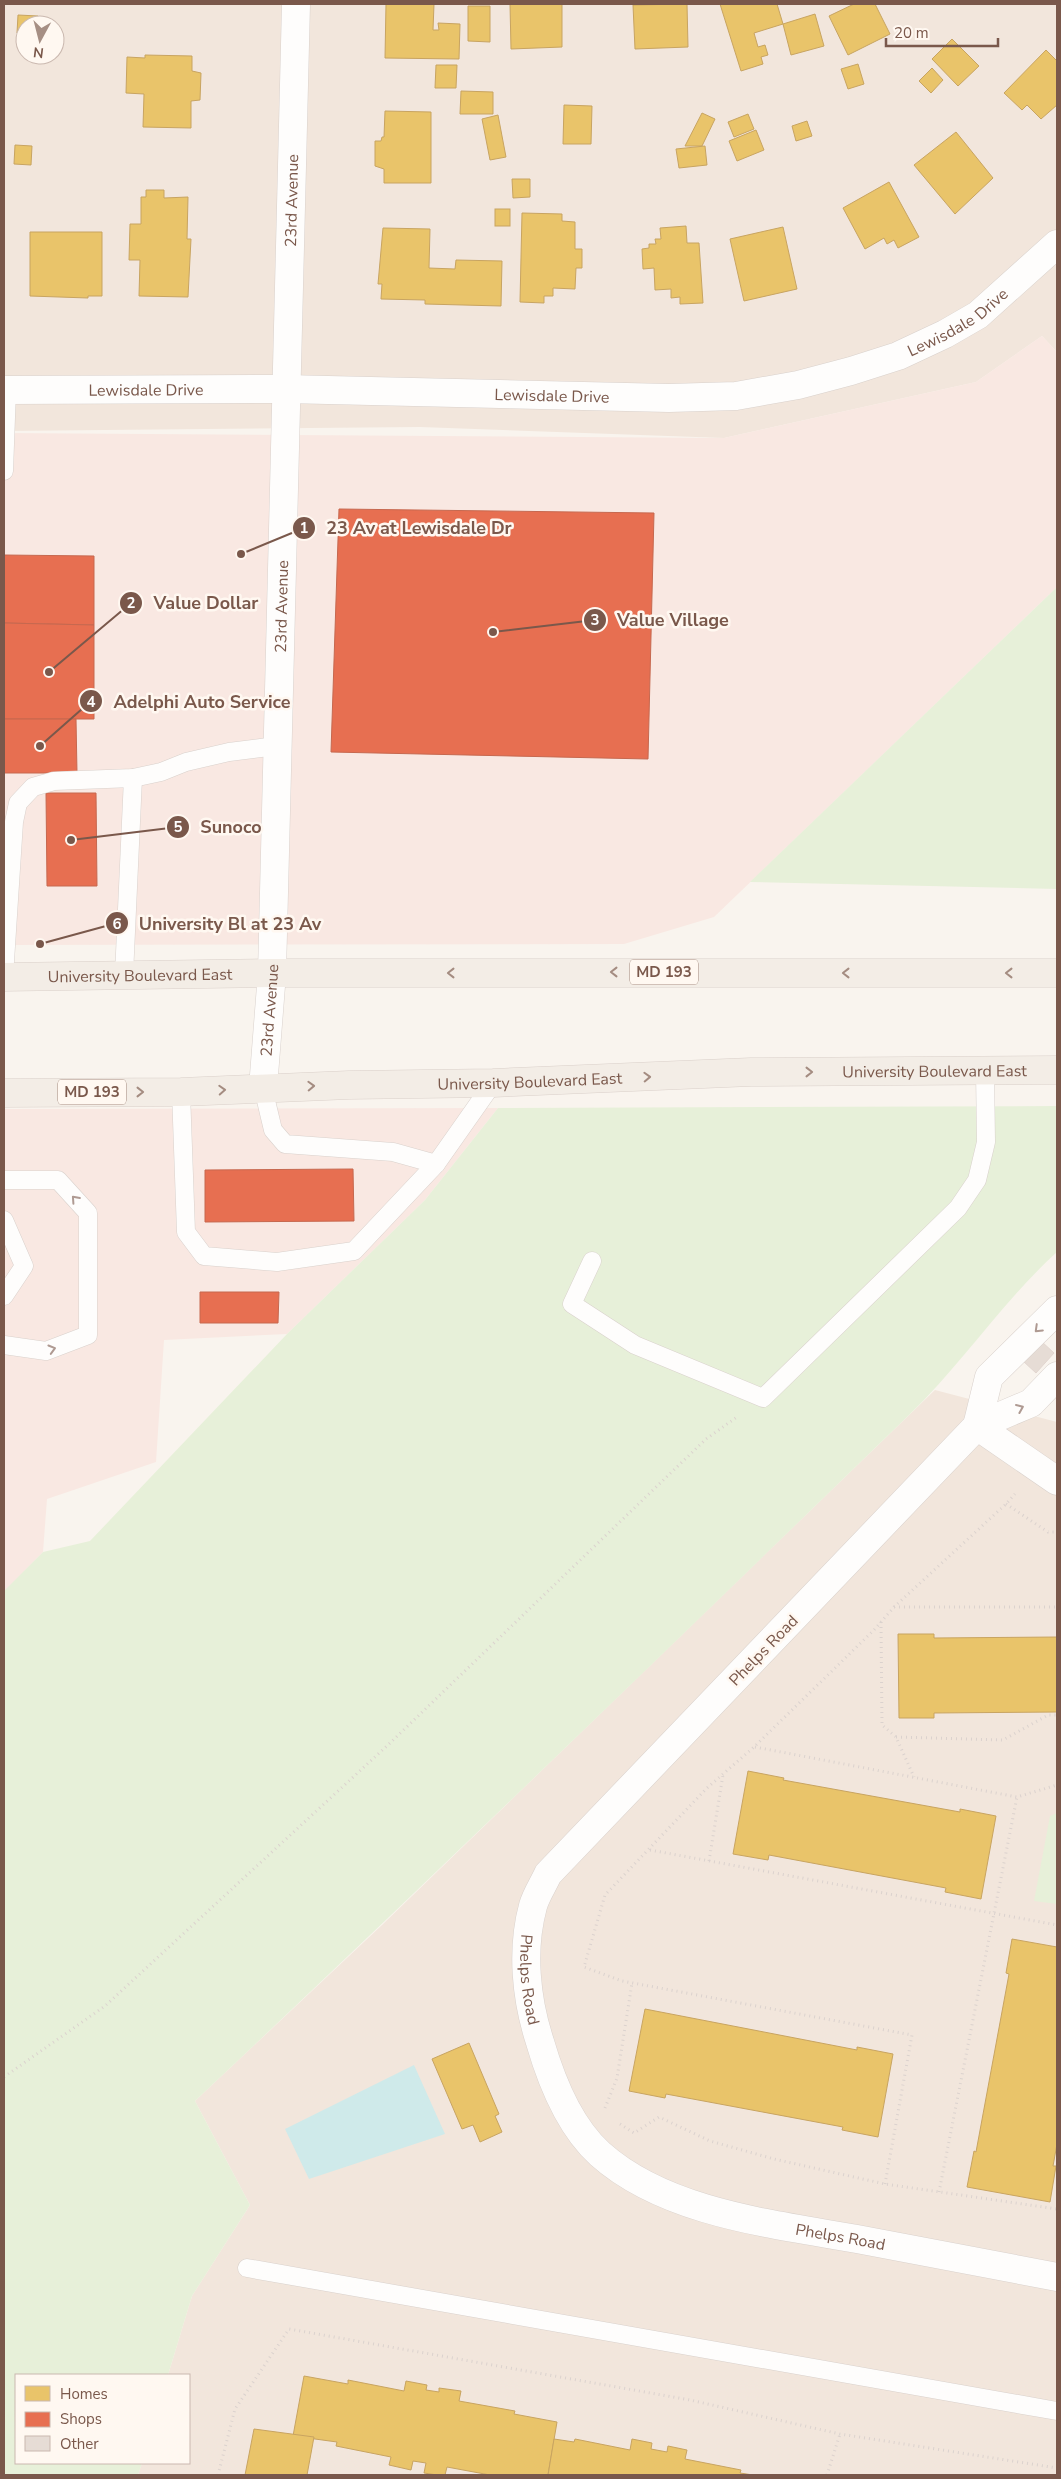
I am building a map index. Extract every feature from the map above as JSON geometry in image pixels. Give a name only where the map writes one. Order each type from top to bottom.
[{"type":"main road","name":"University Boulevard East","points":[[4,977],[272,973],[1057,973]]},
{"type":"main road","name":"University Boulevard East","points":[[4,1093],[181,1092],[262,1088],[493,1083],[752,1072],[1057,1070]]},
{"type":"street","name":"23rd Avenue","points":[[262,1088],[272,973],[276,746],[296,4]]},
{"type":"street","name":"Lewisdale Drive","points":[[5,390],[285,389],[668,398],[736,396],[798,385],[851,371],[898,356],[945,334],[978,315],[1057,244]]},
{"type":"street","name":"Phelps Road","points":[[977,1426],[989,1377],[1057,1310]]},
{"type":"street","name":"Phelps Road","points":[[1057,1376],[1031,1403],[977,1426],[548,1874],[534,1905],[527,1939],[527,1973],[538,2036],[546,2064],[559,2094],[576,2124],[599,2153],[633,2179],[693,2204],[752,2220],[1057,2277]]},
{"type":"street","points":[[977,1426],[1057,1481]]},
{"type":"lane","points":[[4,471],[5,390]]},
{"type":"lane","points":[[4,977],[14,822],[18,803],[33,787],[54,781],[133,778],[161,772],[186,762],[212,756],[276,746]]},
{"type":"lane","points":[[124,975],[133,778]]},
{"type":"lane","points":[[592,1261],[572,1304],[635,1344],[764,1398],[958,1208],[977,1180],[986,1142],[985,1071]]},
{"type":"lane","points":[[181,1092],[186,1232],[204,1256],[278,1262],[354,1251],[436,1164],[493,1083]]},
{"type":"lane","points":[[262,1088],[273,1130],[285,1144],[393,1152],[436,1164]]},
{"type":"lane","points":[[4,1180],[58,1180],[88,1213],[88,1335],[46,1351],[4,1346]]},
{"type":"lane","points":[[4,1220],[24,1266],[4,1296]]},
{"type":"lane","points":[[247,2268],[1057,2411]]},
{"type":"path","points":[[4,2078],[105,2006],[389,1744],[706,1439],[764,1398]]},
{"type":"path","points":[[885,2184],[912,2035],[632,1983],[584,1967],[605,1895],[650,1850],[707,1788],[754,1747],[894,1607],[1006,1504],[1018,1490]]},
{"type":"path","points":[[1006,1504],[1048,1532],[1057,1532]]},
{"type":"path","points":[[894,1607],[1057,1607]]},
{"type":"path","points":[[881,1622],[882,1726],[896,1737],[914,1778]]},
{"type":"path","points":[[896,1737],[1003,1740],[1048,1715],[1057,1715]]},
{"type":"path","points":[[754,1747],[1017,1797],[1057,1785]]},
{"type":"path","points":[[709,1861],[724,1774]]},
{"type":"path","points":[[939,2192],[1017,1797]]},
{"type":"path","points":[[650,1850],[1057,1925]]},
{"type":"path","points":[[603,2114],[617,2078],[632,1983]]},
{"type":"path","points":[[619,2123],[634,2133],[658,2117],[710,2141],[774,2159],[885,2184],[1057,2209]]},
{"type":"path","points":[[218,2475],[235,2409],[289,2330],[690,2400],[840,2434],[1057,2468]]},
{"type":"path","points":[[827,2475],[840,2434]]},
{"type":"shaded area","points":[[4,4],[1057,4],[1057,352],[1042,336],[976,382],[724,438],[420,427],[4,431]]},
{"type":"shaded area","points":[[1042,336],[1057,352],[1057,587],[714,917],[624,944],[4,945],[4,433],[724,438],[976,382]]},
{"type":"shaded area","points":[[498,1108],[425,1200],[287,1334],[164,1340],[156,1462],[47,1499],[43,1552],[4,1592],[4,1109]]},
{"type":"shaded area","points":[[935,1390],[1057,1422],[1057,2475],[138,2475],[142,2464],[190,2464],[190,2374],[168,2374],[192,2296],[250,2205],[195,2101],[382,1925]]},
{"type":"green space","points":[[1057,587],[1057,889],[750,882]]},
{"type":"green space","points":[[1057,1106],[1057,1252],[1037,1271],[948,1374],[910,1414],[465,1845],[195,2101],[250,2205],[192,2296],[168,2374],[15,2374],[15,2464],[142,2464],[138,2475],[4,2475],[4,1591],[43,1552],[90,1541],[287,1334],[425,1200],[498,1108]]},
{"type":"green space","points":[[1057,1813],[1057,1904],[1034,1901],[1050,1816]]},
{"type":"water","points":[[414,2065],[445,2134],[309,2179],[285,2129]]},
{"type":"building: Homes","points":[[386,4],[434,4],[433,30],[439,30],[438,23],[460,24],[459,59],[385,58]]},
{"type":"building: Homes","points":[[510,4],[562,4],[562,47],[511,49]]},
{"type":"building: Homes","points":[[687,4],[688,47],[635,49],[633,5]]},
{"type":"building: Homes","points":[[720,4],[777,4],[783,24],[754,33],[758,47],[765,45],[768,55],[761,57],[763,64],[741,71]]},
{"type":"building: Homes","points":[[854,4],[875,4],[890,34],[848,55],[829,16]]},
{"type":"building: Homes","points":[[468,6],[490,6],[490,42],[468,41]]},
{"type":"building: Homes","points":[[815,14],[824,46],[791,55],[783,24]]},
{"type":"building: Homes","points":[[952,39],[979,66],[958,86],[932,59]]},
{"type":"building: Homes","points":[[1046,50],[1057,61],[1057,105],[1041,119],[1027,105],[1022,110],[1004,93]]},
{"type":"building: Homes","points":[[145,55],[192,56],[192,71],[201,73],[200,100],[191,101],[191,128],[143,127],[144,94],[126,93],[127,57],[145,58]]},
{"type":"building: Homes","points":[[858,64],[864,84],[848,89],[841,69]]},
{"type":"building: Homes","points":[[436,65],[457,65],[456,88],[435,88]]},
{"type":"building: Homes","points":[[932,68],[943,80],[931,93],[919,81]]},
{"type":"building: Homes","points":[[461,91],[493,92],[493,114],[460,114]]},
{"type":"building: Homes","points":[[564,105],[592,106],[591,144],[563,144]]},
{"type":"building: Homes","points":[[385,111],[431,112],[431,183],[384,183],[384,169],[375,166],[375,141],[381,141],[382,137],[384,137]]},
{"type":"building: Homes","points":[[702,113],[715,119],[702,146],[685,146]]},
{"type":"building: Homes","points":[[748,114],[754,129],[734,137],[728,122]]},
{"type":"building: Homes","points":[[498,115],[506,157],[490,160],[482,119]]},
{"type":"building: Homes","points":[[807,121],[812,136],[796,141],[792,126]]},
{"type":"building: Homes","points":[[756,130],[764,150],[737,161],[729,141]]},
{"type":"building: Homes","points":[[956,132],[993,178],[955,214],[914,165]]},
{"type":"building: Homes","points":[[15,145],[32,146],[31,165],[14,164]]},
{"type":"building: Homes","points":[[705,146],[707,165],[679,168],[676,149]]},
{"type":"building: Homes","points":[[512,179],[530,179],[530,197],[513,198]]},
{"type":"building: Homes","points":[[889,182],[919,237],[898,248],[894,240],[887,244],[884,238],[865,249],[843,208]]},
{"type":"building: Homes","points":[[146,190],[164,190],[164,198],[188,197],[187,239],[191,239],[188,297],[139,296],[140,260],[129,260],[130,224],[141,224],[141,197],[146,197]]},
{"type":"building: Homes","points":[[495,209],[510,209],[510,226],[495,226]]},
{"type":"building: Homes","points":[[522,213],[562,214],[562,221],[575,222],[575,249],[582,249],[582,268],[576,268],[575,289],[553,288],[553,296],[544,296],[544,303],[520,302]]},
{"type":"building: Homes","points":[[686,226],[687,243],[699,243],[703,303],[680,304],[680,297],[671,298],[671,289],[655,290],[654,268],[643,269],[642,249],[649,248],[649,244],[656,244],[655,239],[661,239],[660,228]]},
{"type":"building: Homes","points":[[783,227],[797,289],[744,301],[730,239]]},
{"type":"building: Homes","points":[[383,228],[430,229],[429,268],[455,269],[456,260],[502,261],[501,306],[425,304],[425,300],[381,299],[382,284],[378,284]]},
{"type":"building: Homes","points":[[30,232],[102,232],[102,296],[88,296],[88,298],[30,296]]},
{"type":"building: Homes","points":[[898,1634],[934,1634],[934,1638],[1057,1637],[1057,1712],[934,1713],[934,1718],[899,1718]]},
{"type":"building: Homes","points":[[748,1771],[784,1778],[783,1780],[960,1812],[960,1809],[996,1816],[981,1899],[945,1892],[946,1888],[769,1855],[768,1860],[733,1854]]},
{"type":"building: Homes","points":[[1012,1939],[1057,1947],[1057,2144],[1053,2166],[1056,2166],[1050,2202],[967,2187],[974,2151],[976,2152],[1009,1974],[1006,1973]]},
{"type":"building: Homes","points":[[645,2009],[857,2050],[857,2047],[893,2054],[878,2137],[842,2130],[843,2127],[666,2094],[665,2098],[629,2091]]},
{"type":"building: Homes","points":[[469,2043],[499,2114],[495,2116],[502,2132],[480,2142],[473,2125],[462,2129],[432,2059]]},
{"type":"building: Homes","points":[[304,2376],[348,2384],[348,2380],[404,2391],[406,2381],[427,2385],[426,2390],[439,2392],[439,2388],[461,2391],[459,2401],[515,2411],[514,2414],[557,2422],[548,2475],[490,2475],[447,2467],[445,2475],[437,2475],[424,2473],[426,2463],[413,2461],[411,2470],[389,2465],[391,2457],[336,2446],[337,2442],[293,2436]]},
{"type":"building: Homes","points":[[254,2429],[314,2437],[307,2475],[245,2475]]},
{"type":"building: Homes","points":[[554,2439],[574,2442],[575,2439],[630,2450],[632,2439],[652,2443],[651,2449],[667,2452],[668,2446],[687,2450],[685,2459],[741,2470],[740,2473],[753,2475],[548,2475]]},
{"type":"building: Shops","points":[[339,509],[654,513],[648,759],[331,752]]},
{"type":"building: Shops","points":[[4,555],[94,556],[94,625],[4,623]]},
{"type":"building: Shops","points":[[4,623],[94,625],[94,719],[4,719]]},
{"type":"building: Shops","points":[[4,719],[76,719],[77,773],[4,773]]},
{"type":"building: Shops","points":[[46,793],[96,793],[97,886],[47,886]]},
{"type":"building: Shops","points":[[353,1169],[354,1221],[205,1222],[205,1170]]},
{"type":"building: Shops","points":[[200,1292],[279,1292],[278,1323],[200,1323]]},
{"type":"building: Other","points":[[1041,1341],[1054,1353],[1036,1373],[1023,1361]]},
{"type":"place","name":"23 Av at Lewisdale Dr","points":[[241,554]]},
{"type":"place","name":"Value Village","points":[[493,632]]},
{"type":"place","name":"Value Dollar","points":[[49,672]]},
{"type":"place","name":"Adelphi Auto Service","points":[[40,746]]},
{"type":"place","name":"Sunoco","points":[[71,840]]},
{"type":"place","name":"University Bl at 23 Av","points":[[40,944]]}]
